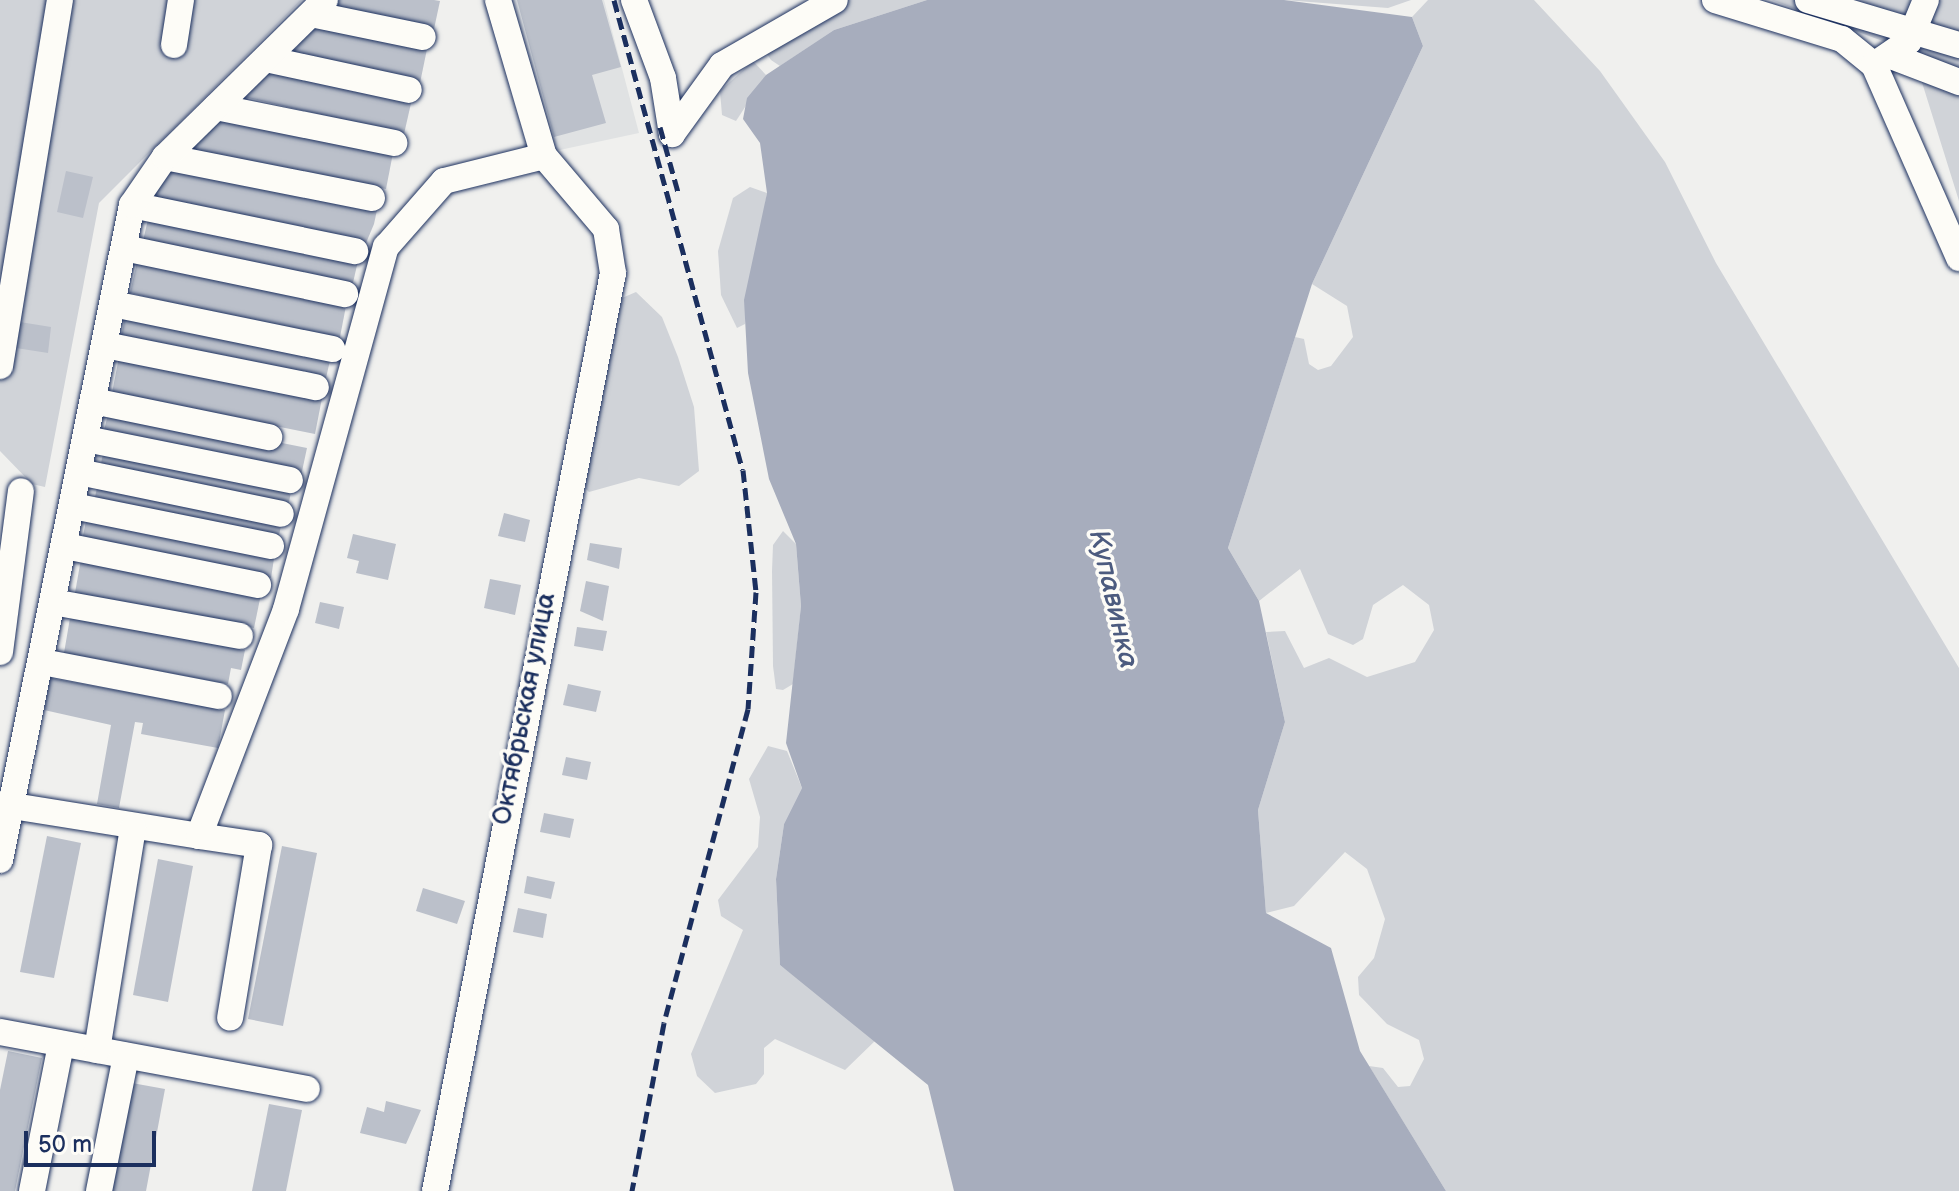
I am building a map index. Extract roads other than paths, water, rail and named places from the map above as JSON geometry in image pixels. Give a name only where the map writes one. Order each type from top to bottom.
[{"type":"street","points":[[0,366],[60,0]]},
{"type":"street","points":[[174,45],[181,0]]},
{"type":"street","points":[[199,836],[286,609],[386,247],[444,181],[544,156],[498,0]]},
{"type":"street","points":[[634,0],[663,78],[672,134],[722,65],[835,0]]},
{"type":"street","points":[[1715,0],[1842,39],[1884,61],[1959,82]]},
{"type":"street","points":[[1808,0],[1959,45]]},
{"type":"street","points":[[1884,61],[1917,31],[1926,0]]},
{"type":"street","points":[[0,860],[5,805],[42,662],[132,205],[165,157],[318,7],[423,37]]},
{"type":"street","points":[[266,59],[409,90]]},
{"type":"street","points":[[1884,61],[1959,258]]},
{"type":"street","points":[[216,107],[394,143]]},
{"type":"street","name":"Октябрьская улица","points":[[435,1191],[613,273],[606,229],[544,156]]},
{"type":"street","points":[[165,157],[372,198]]},
{"type":"street","points":[[132,205],[355,251]]},
{"type":"street","points":[[124,248],[345,294]]},
{"type":"street","points":[[113,304],[332,349]]},
{"type":"street","points":[[105,345],[316,387]]},
{"type":"street","points":[[93,401],[269,437]]},
{"type":"street","points":[[86,439],[290,480]]},
{"type":"street","points":[[79,472],[281,514]]},
{"type":"street","points":[[0,652],[21,491]]},
{"type":"street","points":[[73,506],[271,546]]},
{"type":"street","points":[[65,546],[258,585]]},
{"type":"street","points":[[53,602],[240,636]]},
{"type":"street","points":[[42,662],[219,696]]},
{"type":"street","points":[[5,805],[133,828],[259,845],[230,1018]]},
{"type":"street","points":[[97,1050],[133,828]]},
{"type":"street","points":[[0,1032],[307,1089]]},
{"type":"street","points":[[32,1191],[61,1044]]},
{"type":"street","points":[[99,1191],[126,1056]]},
{"type":"water","name":"Купавинка","points":[[927,0],[1284,0],[1412,17],[1423,46],[1312,284],[1228,548],[1259,601],[1285,722],[1258,810],[1266,913],[1331,948],[1360,1051],[1446,1191],[954,1191],[928,1085],[780,965],[776,879],[784,824],[802,788],[786,743],[801,606],[796,544],[769,479],[748,373],[744,300],[767,193],[760,143],[743,119],[747,98],[766,75],[834,30]]},
{"type":"railway","points":[[614,0],[743,470],[756,592],[748,709],[664,1023],[632,1191]]},
{"type":"railway","points":[[660,127],[678,192]]}]
